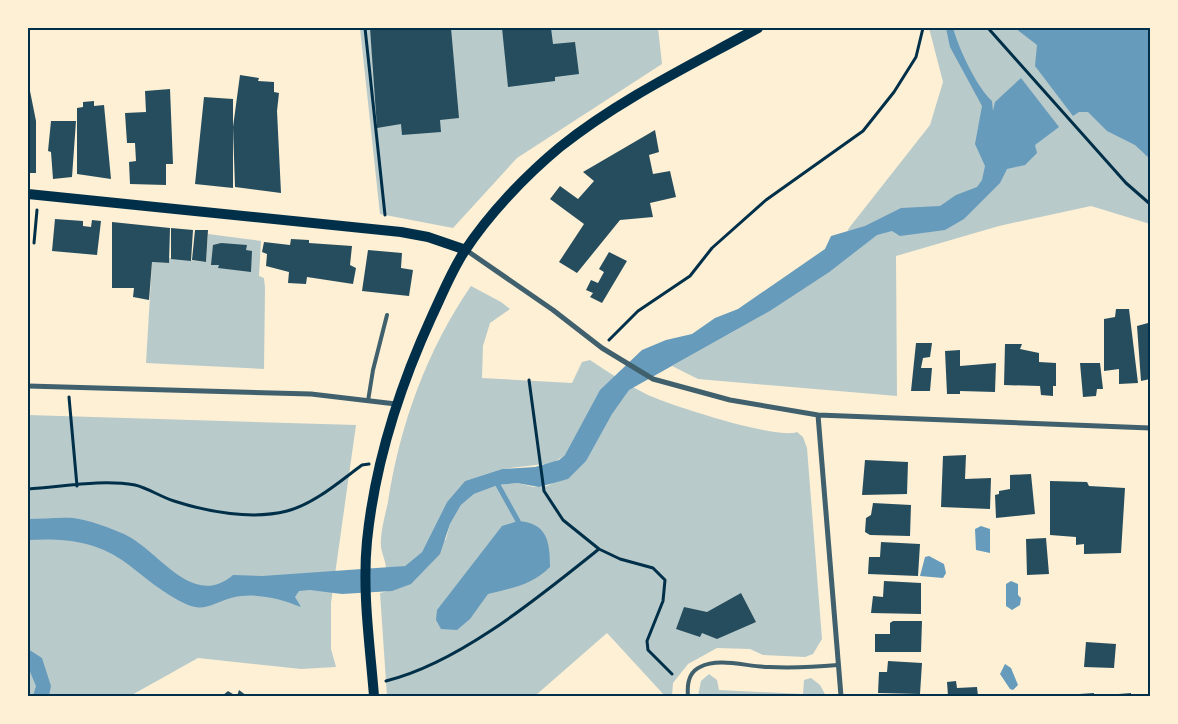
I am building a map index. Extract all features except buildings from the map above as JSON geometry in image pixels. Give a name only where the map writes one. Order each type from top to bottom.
[{"type":"main road","points":[[374,696],[366,608],[367,542],[378,465],[396,404],[423,336],[455,268],[466,250],[510,194],[559,148],[605,114],[758,28]]},
{"type":"main road","points":[[28,194],[401,232],[428,237],[466,250]]},
{"type":"street","points":[[466,250],[553,310],[602,348],[653,379],[730,400],[818,415],[1150,428]]},
{"type":"street","points":[[28,386],[310,394],[396,404]]},
{"type":"street","points":[[818,415],[841,696]]},
{"type":"lane","points":[[368,401],[373,370],[387,315]]},
{"type":"lane","points":[[688,696],[687,686],[692,673],[700,666],[720,663],[768,668],[838,665]]},
{"type":"path","points":[[366,28],[385,215]]},
{"type":"path","points":[[602,348],[638,311],[690,276],[712,248],[766,200],[863,131],[894,92],[916,57],[923,28]]},
{"type":"path","points":[[988,28],[1126,183],[1150,204]]},
{"type":"path","points":[[34,243],[37,210]]},
{"type":"path","points":[[529,380],[537,453],[544,491],[563,520],[598,549],[620,559],[653,568],[665,580],[662,601],[647,641],[648,650],[672,674]]},
{"type":"path","points":[[68,387],[77,486]]},
{"type":"path","points":[[28,489],[77,486],[136,486],[174,501],[216,510],[259,516],[288,511],[311,501],[362,465],[378,465]]},
{"type":"path","points":[[373,684],[397,678],[448,656],[525,608],[598,549]]},
{"type":"path","points":[[703,696],[715,696]]},
{"type":"shaded area","points":[[360,28],[658,28],[662,64],[517,158],[453,228],[380,214]]},
{"type":"shaded area","points":[[929,28],[1150,28],[1150,224],[1091,206],[999,226],[896,256],[897,396],[698,379],[672,366],[770,311],[828,273],[849,228],[930,125],[943,82]]},
{"type":"shaded area","points":[[208,234],[261,241],[259,276],[264,278],[265,288],[264,369],[146,363],[152,262],[169,263],[169,258],[206,262]]},
{"type":"shaded area","points":[[471,286],[510,309],[490,323],[483,346],[482,378],[572,383],[582,362],[590,360],[631,386],[658,399],[723,420],[768,431],[797,432],[803,437],[807,448],[822,639],[813,654],[805,657],[763,655],[750,649],[717,648],[688,664],[673,683],[672,696],[665,696],[607,633],[536,695],[538,696],[387,696],[380,593],[396,589],[446,539],[450,524],[461,505],[474,494],[498,485],[517,483],[534,487],[547,486],[557,481],[568,479],[565,455],[553,463],[502,469],[465,481],[447,502],[422,552],[405,566],[386,569],[381,547],[382,530],[393,473],[408,416],[441,336]]},
{"type":"shaded area","points":[[28,415],[356,425],[331,603],[331,649],[336,667],[301,669],[198,658],[130,696],[28,696]]},
{"type":"shaded area","points":[[709,674],[717,680],[719,690],[803,694],[804,680],[811,678],[820,685],[826,696],[698,696],[701,681]]},
{"type":"water","points":[[946,28],[953,28],[969,67],[980,86],[992,101],[993,111],[995,102],[1021,78],[1059,127],[1035,145],[1037,153],[1025,165],[1007,169],[1000,183],[964,219],[945,230],[900,236],[892,231],[877,235],[828,273],[770,311],[629,390],[612,414],[586,461],[568,479],[539,487],[517,483],[498,485],[474,494],[461,505],[450,524],[440,554],[411,584],[392,591],[342,594],[310,590],[299,591],[295,597],[301,607],[276,599],[240,596],[210,606],[194,607],[171,596],[122,560],[100,548],[65,540],[28,540],[28,519],[73,518],[86,520],[124,534],[137,542],[176,574],[190,582],[204,586],[218,584],[233,575],[262,576],[405,566],[422,552],[447,502],[465,481],[502,469],[535,467],[559,460],[565,455],[600,390],[642,350],[666,340],[692,334],[715,318],[738,309],[825,249],[831,236],[865,226],[901,208],[940,206],[956,195],[977,187],[982,180],[985,166],[975,144],[982,106],[950,47]]},
{"type":"water","points":[[1015,28],[1150,28],[1150,159],[1135,145],[1107,131],[1088,112],[1079,112],[1073,116],[1035,66],[1037,45]]},
{"type":"water","points":[[518,521],[535,525],[545,535],[548,542],[550,567],[529,582],[488,594],[470,619],[457,630],[441,629],[436,620],[437,610],[502,526]]},
{"type":"water","points":[[981,526],[990,529],[990,553],[976,550],[975,529]]},
{"type":"water","points":[[929,556],[944,564],[946,573],[943,578],[920,576],[925,557]]},
{"type":"water","points":[[1011,581],[1018,584],[1018,595],[1021,598],[1020,605],[1012,610],[1006,606],[1006,584]]},
{"type":"water","points":[[28,649],[42,658],[51,686],[49,696],[33,696],[36,686],[28,667]]},
{"type":"water","points":[[1005,664],[1011,668],[1018,685],[1013,690],[1010,689],[1000,674]]},
{"type":"waterway","points":[[498,485],[518,521]]}]
